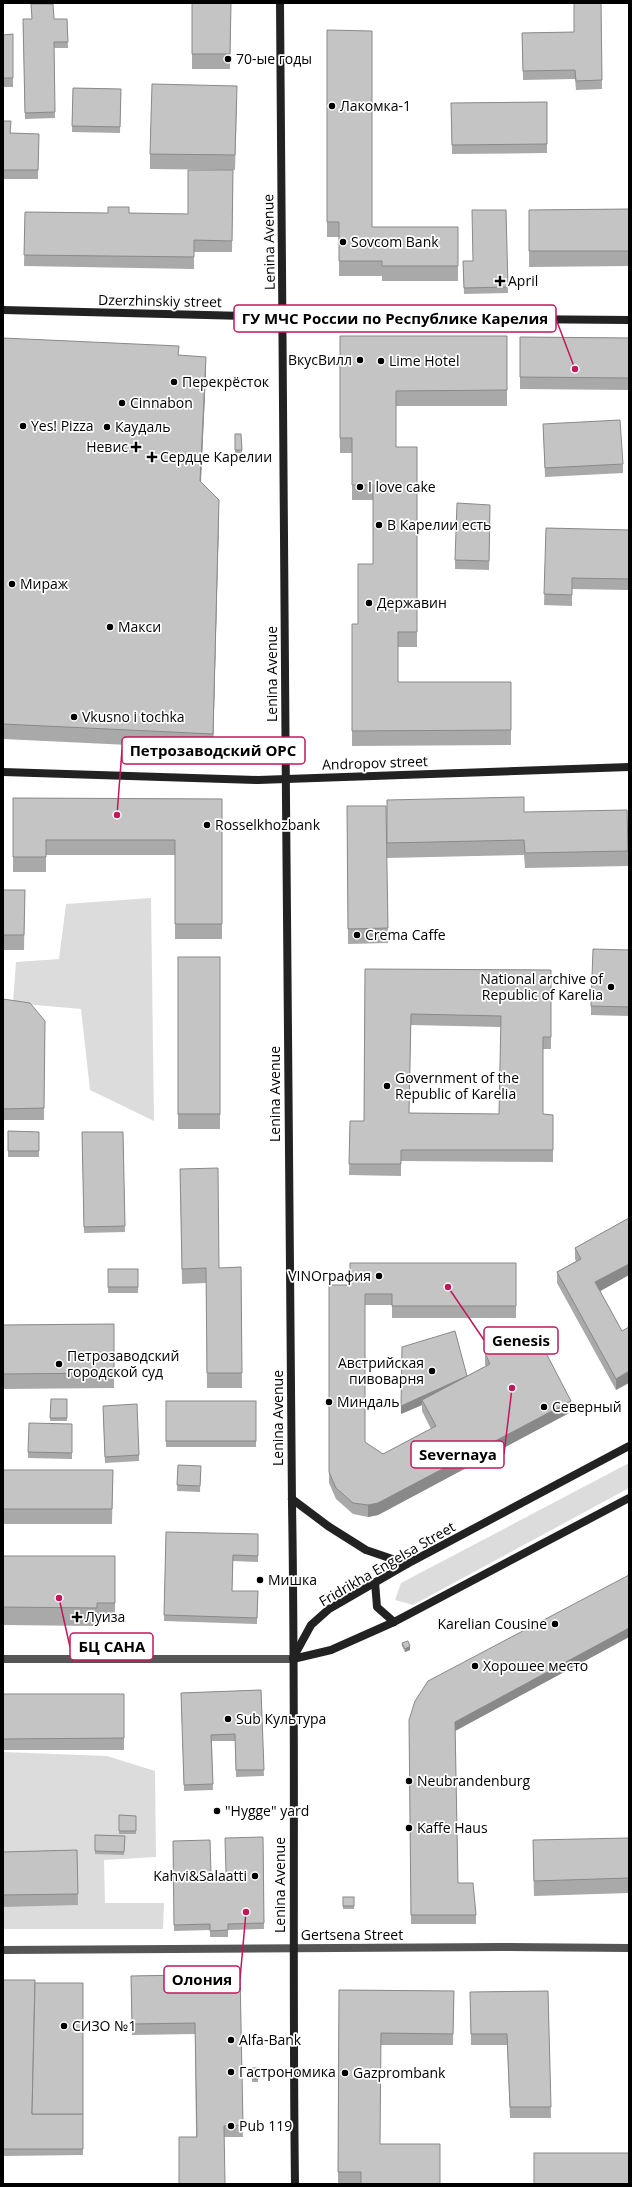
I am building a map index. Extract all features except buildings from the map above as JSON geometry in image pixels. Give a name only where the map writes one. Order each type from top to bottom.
[{"type":"main road","name":"Lenina Avenue","points":[[280,3],[285,780],[292,1499],[295,2184]]},
{"type":"main road","name":"Dzerzhinskiy street","points":[[3,310],[283,317],[629,320]]},
{"type":"main road","name":"Andropov street","points":[[3,772],[285,780],[629,767]]},
{"type":"main road","name":"Fridrikha Engelsa Street","points":[[293,1659],[311,1625],[329,1609],[407,1564],[629,1446]]},
{"type":"main road","points":[[293,1659],[331,1650],[394,1622],[629,1498]]},
{"type":"main road","points":[[292,1499],[328,1526],[366,1550],[407,1564]]},
{"type":"main road","points":[[375,1582],[377,1607],[394,1622]]},
{"type":"street","points":[[3,1659],[293,1659]]},
{"type":"street","name":"Gertsena Street","points":[[3,1950],[629,1948]]},
{"type":"shaded area","points":[[151,898],[154,1121],[90,1090],[81,1009],[13,1003],[16,962],[59,959],[66,904]]},
{"type":"shaded area","points":[[629,1463],[629,1488],[413,1605],[395,1600],[401,1583]]},
{"type":"shaded area","points":[[3,1752],[107,1756],[155,1771],[156,1857],[104,1860],[105,1903],[164,1903],[163,1929],[3,1929]]},
{"type":"place","name":"70-ые годы","points":[[228,59]]},
{"type":"place","name":"Лакомка-1","points":[[332,106]]},
{"type":"place","name":"Sovcom Bank","points":[[343,242]]},
{"type":"place","name":"April","points":[[500,281]]},
{"type":"place","name":"ВкусВилл","points":[[360,360]]},
{"type":"place","name":"Lime Hotel","points":[[381,361]]},
{"type":"place","name":"ГУ МЧС России по Республике Карелия","points":[[575,369]]},
{"type":"place","name":"Перекрёсток","points":[[174,382]]},
{"type":"place","name":"Cinnabon","points":[[122,403]]},
{"type":"place","name":"Yes! Pizza","points":[[23,426]]},
{"type":"place","name":"Каудаль","points":[[107,427]]},
{"type":"place","name":"Невис","points":[[136,447]]},
{"type":"place","name":"Сердце Карелии","points":[[152,457]]},
{"type":"place","name":"I love cake","points":[[360,487]]},
{"type":"place","name":"В Карелии есть","points":[[379,525]]},
{"type":"place","name":"Мираж","points":[[12,584]]},
{"type":"place","name":"Державин","points":[[369,603]]},
{"type":"place","name":"Макси","points":[[110,627]]},
{"type":"place","name":"Vkusno i tochka","points":[[74,717]]},
{"type":"place","name":"Петрозаводский ОРС","points":[[117,815]]},
{"type":"place","name":"Rosselkhozbank","points":[[207,825]]},
{"type":"place","name":"Crema Caffe","points":[[357,935]]},
{"type":"place","name":"National archive of Republic of Karelia","points":[[611,987]]},
{"type":"place","name":"Government of the Republic of Karelia","points":[[387,1086]]},
{"type":"place","name":"VINOграфия","points":[[379,1276]]},
{"type":"place","name":"Genesis","points":[[448,1287]]},
{"type":"place","name":"Петрозаводский городской суд","points":[[59,1364]]},
{"type":"place","name":"Австрийская пивоварня","points":[[432,1371]]},
{"type":"place","name":"Severnaya","points":[[512,1388]]},
{"type":"place","name":"Миндаль","points":[[329,1402]]},
{"type":"place","name":"Северный","points":[[544,1407]]},
{"type":"place","name":"Мишка","points":[[260,1580]]},
{"type":"place","name":"БЦ САНА","points":[[59,1598]]},
{"type":"place","name":"Луиза","points":[[77,1617]]},
{"type":"place","name":"Karelian Cousine","points":[[555,1624]]},
{"type":"place","name":"Хорошее место","points":[[475,1666]]},
{"type":"place","name":"Sub Культура","points":[[228,1719]]},
{"type":"place","name":"Neubrandenburg","points":[[409,1781]]},
{"type":"place","name":"\"Hygge\" yard","points":[[217,1811]]},
{"type":"place","name":"Kaffe Haus","points":[[409,1828]]},
{"type":"place","name":"Kahvi&Salaatti","points":[[255,1876]]},
{"type":"place","name":"Олония","points":[[246,1912]]},
{"type":"place","name":"СИЗО №1","points":[[64,2026]]},
{"type":"place","name":"Alfa-Bank","points":[[231,2040]]},
{"type":"place","name":"Гастрономика","points":[[231,2072]]},
{"type":"place","name":"Gazprombank","points":[[345,2073]]},
{"type":"place","name":"Pub 119","points":[[231,2126]]}]
